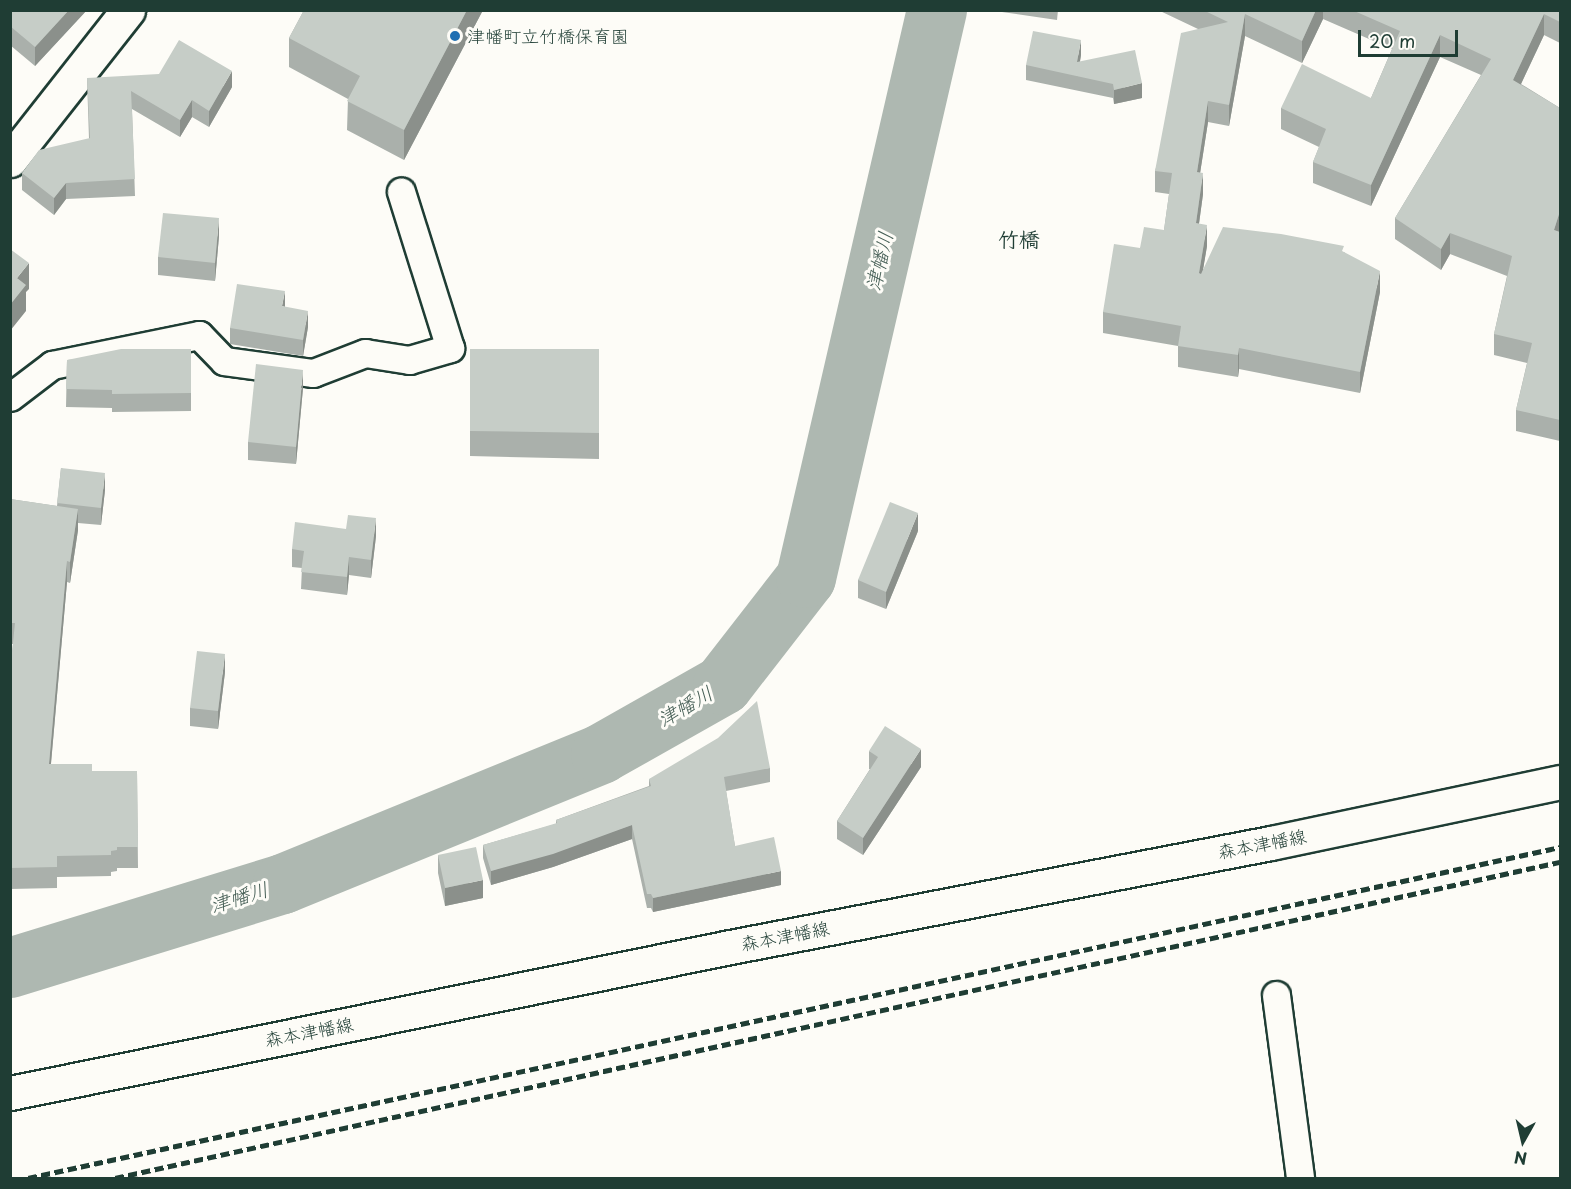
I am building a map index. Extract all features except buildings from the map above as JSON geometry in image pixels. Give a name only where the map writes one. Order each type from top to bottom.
[{"type":"main road","points":[[10,160],[128,10]]},
{"type":"main road","name":"森本津幡線","points":[[10,1093],[714,950],[1271,843],[1560,782]]},
{"type":"street","points":[[10,397],[52,365],[199,335],[224,361],[313,373],[365,353],[409,360],[450,348],[401,192]]},
{"type":"street","points":[[1276,995],[1300,1179]]},
{"type":"waterway","name":"津幡川","points":[[10,968],[283,884],[601,754],[723,685],[806,578],[937,10]]},
{"type":"railway","points":[[28,1178],[1560,847]]},
{"type":"railway","points":[[115,1178],[1560,862]]},
{"type":"place","name":"津幡町立竹橋保育園","points":[[455,36]]},
{"type":"district","name":"竹橋","points":[[1019,238]]}]
